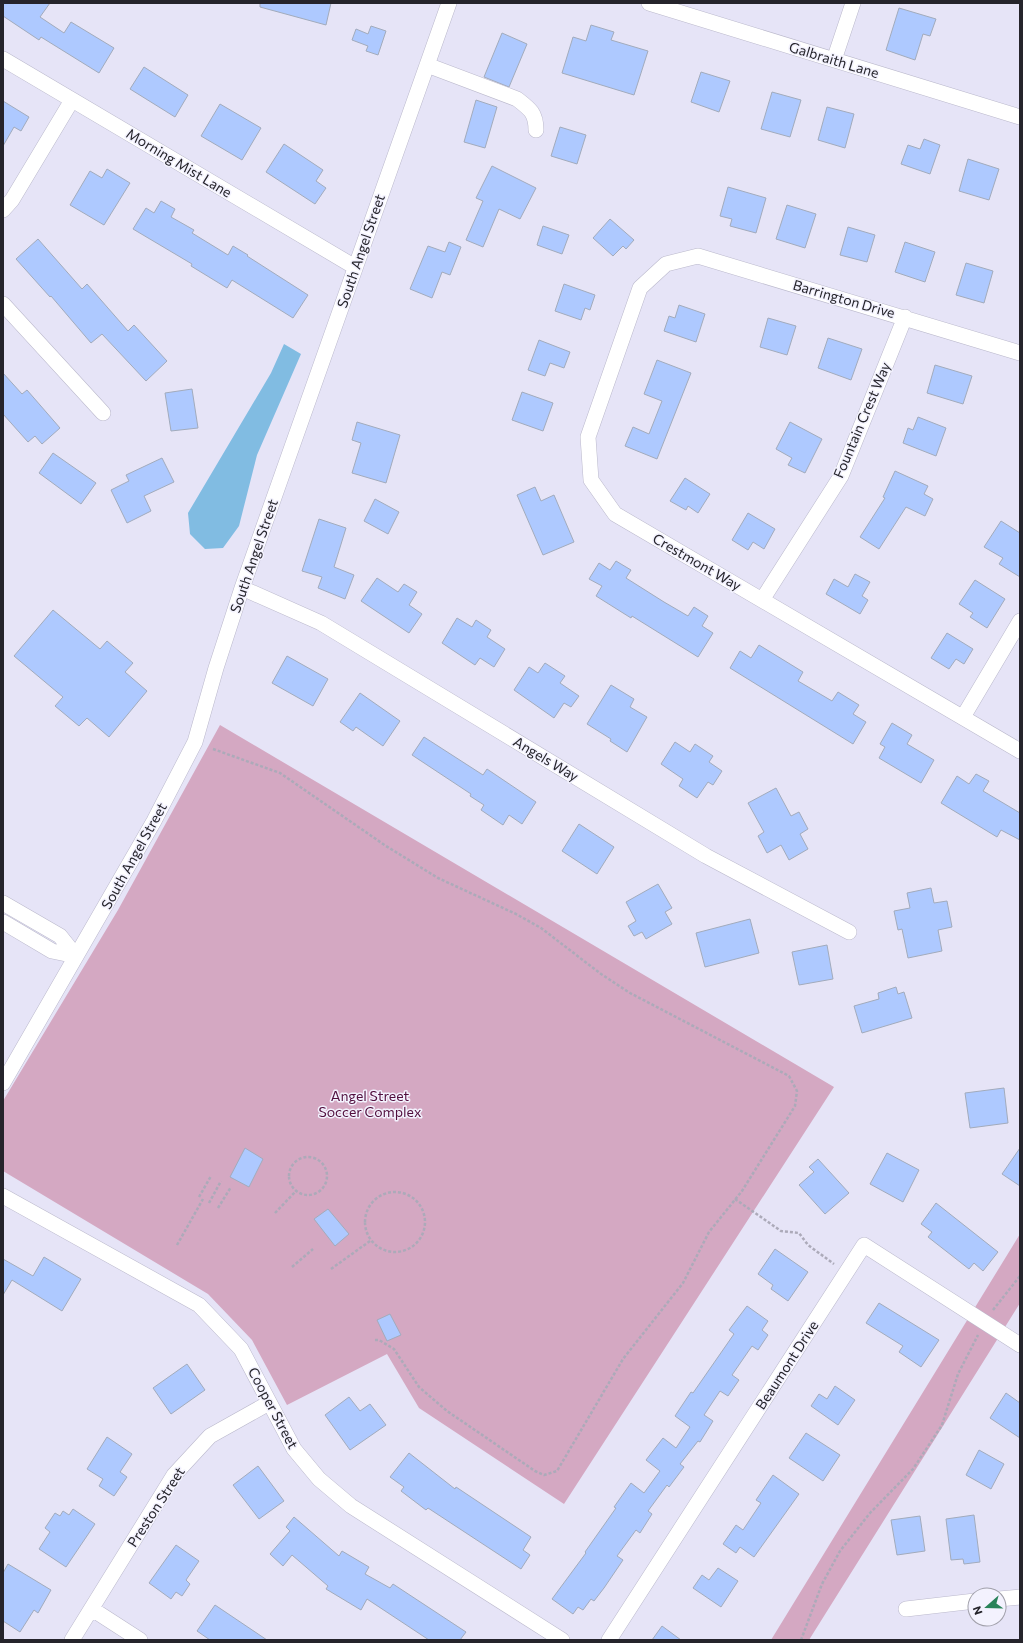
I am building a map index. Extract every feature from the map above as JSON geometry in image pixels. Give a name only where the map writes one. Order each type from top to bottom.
[{"type":"street","name":"South Angel Street","points":[[3,1084],[154,821],[195,742],[216,668],[242,588],[449,3]]},
{"type":"street","name":"Galbraith Lane","points":[[649,3],[1020,117]]},
{"type":"street","points":[[834,60],[853,3]]},
{"type":"street","name":"Morning Mist Lane","points":[[3,59],[355,267]]},
{"type":"street","points":[[427,65],[517,99],[530,108],[536,120],[536,130]]},
{"type":"street","points":[[3,210],[12,200],[72,100]]},
{"type":"street","name":"Barrington Drive","points":[[666,264],[698,256],[905,317],[1020,353]]},
{"type":"street","name":"Crestmont Way","points":[[666,264],[640,288],[621,340],[588,437],[591,480],[616,514],[1020,751]]},
{"type":"street","points":[[3,304],[104,414]]},
{"type":"street","name":"Fountain Crest Way","points":[[762,600],[841,476],[905,317]]},
{"type":"street","name":"Angels Way","points":[[242,588],[321,623],[706,856],[849,932]]},
{"type":"street","points":[[963,717],[1020,621]]},
{"type":"street","points":[[3,903],[60,936],[76,956]]},
{"type":"street","points":[[3,922],[52,951],[76,956]]},
{"type":"street","name":"Cooper Street","points":[[3,1196],[199,1305],[241,1349],[294,1449],[319,1479],[351,1506],[562,1640]]},
{"type":"street","name":"Beaumont Drive","points":[[609,1640],[864,1245],[1020,1345]]},
{"type":"street","name":"Preston Street","points":[[72,1640],[174,1475],[210,1436],[269,1403]]},
{"type":"street","points":[[1007,1598],[1020,1597]]},
{"type":"street","points":[[906,1609],[967,1603]]},
{"type":"street","points":[[92,1609],[140,1640]]},
{"type":"path","points":[[213,749],[280,773],[386,846],[438,878],[516,914],[541,928],[601,974],[630,993],[789,1076],[797,1091],[795,1106],[742,1191],[709,1232],[683,1283],[623,1360],[557,1471],[544,1475],[535,1471],[447,1411],[419,1387],[394,1349],[379,1340],[374,1340]]},
{"type":"path","points":[[304,1157],[317,1159],[325,1168],[327,1174],[324,1186],[320,1191],[314,1194],[307,1195],[296,1191],[289,1180],[291,1167],[298,1159],[304,1157]]},
{"type":"path","points":[[199,1197],[211,1176]]},
{"type":"path","points":[[209,1202],[221,1181]]},
{"type":"path","points":[[218,1208],[231,1187]]},
{"type":"path","points":[[275,1213],[296,1191]]},
{"type":"path","points":[[397,1192],[408,1195],[421,1206],[425,1216],[425,1227],[422,1237],[412,1248],[403,1252],[392,1253],[382,1250],[370,1241],[364,1220],[367,1210],[377,1198],[387,1193],[397,1192]]},
{"type":"path","points":[[177,1245],[203,1199]]},
{"type":"path","points":[[735,1199],[782,1230],[799,1233],[808,1245],[837,1266]]},
{"type":"path","points":[[331,1269],[370,1241]]},
{"type":"path","points":[[292,1267],[313,1249]]},
{"type":"path","points":[[992,1312],[1020,1276]]},
{"type":"path","points":[[801,1640],[822,1584],[840,1551],[870,1513],[913,1469],[942,1425],[958,1374],[980,1331]]},
{"type":"green space","name":"Angel Street Soccer Complex","points":[[220,725],[834,1087],[564,1504],[419,1408],[387,1354],[287,1405],[252,1340],[208,1294],[3,1171],[3,1101],[118,910]]},
{"type":"green space","points":[[1020,1234],[1020,1303],[809,1640],[771,1640]]},
{"type":"water","points":[[284,344],[301,354],[257,455],[239,526],[223,548],[205,549],[190,534],[188,513],[271,373]]},
{"type":"building","points":[[3,3],[50,3],[40,17],[64,33],[71,22],[114,48],[99,73],[41,37],[39,40],[3,16]]},
{"type":"building","points":[[260,3],[331,3],[326,25],[260,7]]},
{"type":"building","points":[[899,8],[936,19],[930,36],[923,34],[915,60],[886,50]]},
{"type":"building","points":[[591,25],[614,32],[611,40],[648,51],[634,95],[562,73],[573,37],[586,41]]},
{"type":"building","points":[[371,26],[386,31],[378,55],[366,51],[368,46],[352,40],[356,29],[368,34]]},
{"type":"building","points":[[502,33],[527,44],[509,87],[484,77]]},
{"type":"building","points":[[144,67],[188,95],[175,117],[130,89]]},
{"type":"building","points":[[701,72],[730,81],[719,112],[691,102]]},
{"type":"building","points":[[772,92],[801,100],[790,137],[761,129]]},
{"type":"building","points":[[476,100],[497,107],[485,148],[464,142]]},
{"type":"building","points":[[3,101],[29,117],[21,131],[14,127],[3,146]]},
{"type":"building","points":[[220,104],[261,128],[242,160],[201,136]]},
{"type":"building","points":[[827,107],[854,114],[845,148],[818,140]]},
{"type":"building","points":[[560,127],[586,135],[577,164],[551,156]]},
{"type":"building","points":[[924,139],[940,145],[930,174],[901,164],[908,145],[920,149]]},
{"type":"building","points":[[284,144],[323,170],[316,181],[326,188],[315,204],[266,172]]},
{"type":"building","points":[[968,159],[999,169],[989,200],[959,191]]},
{"type":"building","points":[[492,166],[536,188],[520,219],[499,209],[483,247],[466,240],[483,201],[476,198]]},
{"type":"building","points":[[107,169],[130,183],[104,225],[70,205],[90,171],[102,178]]},
{"type":"building","points":[[728,187],[766,198],[756,233],[730,226],[732,219],[720,216]]},
{"type":"building","points":[[161,201],[175,209],[171,217],[194,230],[192,233],[228,255],[233,246],[308,295],[293,318],[232,280],[227,288],[191,266],[192,264],[133,229],[146,208],[154,213]]},
{"type":"building","points":[[787,205],[816,214],[805,248],[776,239]]},
{"type":"building","points":[[610,219],[634,240],[626,249],[623,246],[613,256],[593,238]]},
{"type":"building","points":[[543,226],[569,235],[562,254],[537,245]]},
{"type":"building","points":[[848,227],[875,235],[867,262],[840,255]]},
{"type":"building","points":[[38,239],[82,289],[87,284],[128,331],[134,325],[167,361],[146,381],[102,334],[91,343],[51,296],[50,297],[16,259]]},
{"type":"building","points":[[449,242],[461,247],[450,275],[442,272],[432,298],[410,289],[428,246],[445,252]]},
{"type":"building","points":[[905,242],[935,252],[925,282],[895,272]]},
{"type":"building","points":[[966,263],[993,271],[984,303],[956,295]]},
{"type":"building","points":[[564,284],[595,295],[590,310],[585,308],[581,320],[555,311]]},
{"type":"building","points":[[679,305],[705,314],[696,342],[664,331],[669,316],[675,318]]},
{"type":"building","points":[[768,318],[796,326],[787,355],[760,347]]},
{"type":"building","points":[[828,338],[862,349],[851,380],[818,368]]},
{"type":"building","points":[[539,340],[570,352],[564,368],[550,363],[545,376],[528,370]]},
{"type":"building","points":[[657,360],[691,373],[657,459],[625,446],[633,427],[649,434],[662,401],[644,394]]},
{"type":"building","points":[[935,365],[972,376],[963,404],[927,393]]},
{"type":"building","points":[[3,373],[22,394],[27,390],[60,428],[42,444],[35,436],[28,442],[3,414]]},
{"type":"building","points":[[192,389],[198,428],[171,431],[165,393]]},
{"type":"building","points":[[522,392],[553,403],[543,431],[512,420]]},
{"type":"building","points":[[918,417],[946,428],[936,456],[903,443],[908,428],[913,430]]},
{"type":"building","points":[[357,422],[400,435],[386,483],[352,473],[361,443],[352,440]]},
{"type":"building","points":[[790,422],[822,439],[805,473],[788,465],[792,458],[776,449]]},
{"type":"building","points":[[53,453],[96,483],[81,504],[39,473]]},
{"type":"building","points":[[162,458],[174,482],[144,496],[151,511],[127,523],[111,490],[129,481],[126,475]]},
{"type":"building","points":[[895,471],[928,486],[924,494],[933,499],[925,516],[906,507],[879,549],[860,537],[885,498],[883,497]]},
{"type":"building","points":[[685,478],[710,494],[698,513],[688,506],[686,510],[670,501]]},
{"type":"building","points":[[535,487],[541,501],[554,495],[574,542],[543,555],[517,495]]},
{"type":"building","points":[[375,499],[399,512],[388,534],[364,521]]},
{"type":"building","points":[[748,513],[775,529],[764,549],[753,542],[748,550],[732,540]]},
{"type":"building","points":[[319,519],[346,528],[334,567],[354,575],[345,599],[318,588],[322,577],[302,571]]},
{"type":"building","points":[[1001,521],[1020,533],[1020,577],[999,564],[1003,558],[984,547]]},
{"type":"building","points":[[616,561],[631,570],[626,578],[664,602],[688,616],[694,607],[708,616],[702,626],[713,633],[698,657],[632,616],[631,618],[596,596],[602,586],[589,579],[599,563],[610,570]]},
{"type":"building","points":[[855,574],[870,582],[862,596],[868,600],[860,614],[826,594],[834,579],[848,587]]},
{"type":"building","points":[[377,578],[398,592],[404,584],[417,592],[409,605],[422,614],[409,633],[361,601]]},
{"type":"building","points":[[975,580],[1005,599],[987,628],[970,617],[973,613],[959,604]]},
{"type":"building","points":[[53,610],[100,649],[107,641],[133,663],[125,672],[147,691],[109,737],[87,718],[79,726],[55,706],[63,697],[14,656]]},
{"type":"building","points":[[457,618],[472,627],[476,620],[491,630],[487,637],[505,649],[494,667],[480,658],[475,665],[442,643]]},
{"type":"building","points":[[947,633],[973,649],[964,664],[956,659],[949,669],[931,658]]},
{"type":"building","points":[[759,645],[803,672],[798,681],[832,701],[838,692],[859,705],[853,714],[866,722],[853,744],[730,668],[740,651],[751,658]]},
{"type":"building","points":[[287,656],[328,679],[313,706],[272,683]]},
{"type":"building","points":[[545,663],[565,676],[560,683],[579,696],[571,707],[564,703],[554,718],[514,690],[529,667],[538,673]]},
{"type":"building","points":[[611,685],[634,699],[630,707],[647,717],[627,752],[610,741],[611,739],[587,724]]},
{"type":"building","points":[[360,693],[400,721],[383,746],[356,727],[353,731],[340,722]]},
{"type":"building","points":[[892,723],[912,735],[907,744],[934,760],[921,783],[879,758],[885,747],[880,744]]},
{"type":"building","points":[[424,737],[483,775],[487,769],[536,802],[522,824],[509,815],[503,825],[481,810],[484,805],[470,796],[471,794],[412,755]]},
{"type":"building","points":[[675,742],[690,752],[695,744],[713,756],[709,762],[722,771],[713,785],[708,782],[697,798],[679,786],[683,779],[661,764]]},
{"type":"building","points":[[976,774],[989,781],[983,791],[1020,813],[1020,840],[1001,830],[997,837],[941,803],[957,776],[969,784]]},
{"type":"building","points":[[776,788],[791,816],[799,812],[808,829],[800,834],[808,849],[789,860],[781,845],[767,853],[758,836],[764,832],[748,803]]},
{"type":"building","points":[[579,824],[614,847],[597,874],[562,851]]},
{"type":"building","points":[[658,884],[672,908],[665,912],[672,924],[646,939],[642,932],[634,936],[628,926],[636,921],[626,902]]},
{"type":"building","points":[[931,888],[934,903],[947,901],[952,927],[938,930],[942,951],[908,958],[902,929],[898,930],[894,911],[910,908],[907,893]]},
{"type":"building","points":[[750,919],[759,953],[705,967],[696,933]]},
{"type":"building","points":[[827,945],[833,979],[799,985],[792,952]]},
{"type":"building","points":[[896,987],[898,994],[904,992],[912,1018],[862,1033],[854,1006],[879,999],[878,993]]},
{"type":"building","points":[[1004,1088],[1008,1123],[970,1128],[965,1093]]},
{"type":"building","points":[[245,1148],[263,1159],[249,1187],[230,1177]]},
{"type":"building","points":[[1020,1148],[1020,1186],[1002,1174]]},
{"type":"building","points":[[887,1153],[919,1170],[903,1202],[870,1184]]},
{"type":"building","points":[[818,1159],[849,1193],[825,1214],[799,1185],[814,1172],[809,1167]]},
{"type":"building","points":[[936,1203],[998,1252],[983,1271],[974,1263],[969,1269],[928,1237],[932,1232],[921,1224]]},
{"type":"building","points":[[328,1209],[349,1234],[335,1246],[314,1219]]},
{"type":"building","points":[[775,1249],[808,1272],[788,1301],[771,1289],[773,1285],[758,1274]]},
{"type":"building","points":[[44,1257],[81,1279],[62,1311],[12,1280],[3,1295],[3,1259],[33,1276]]},
{"type":"building","points":[[879,1303],[939,1340],[921,1367],[899,1352],[903,1346],[866,1323]]},
{"type":"building","points":[[747,1306],[768,1321],[762,1330],[768,1335],[758,1350],[752,1346],[732,1375],[739,1380],[728,1396],[720,1391],[704,1415],[713,1421],[700,1442],[698,1441],[680,1464],[684,1467],[669,1487],[667,1485],[648,1511],[652,1514],[640,1533],[636,1530],[617,1556],[623,1560],[604,1588],[594,1601],[591,1599],[583,1610],[578,1607],[573,1614],[552,1599],[586,1553],[585,1552],[616,1508],[614,1507],[631,1483],[644,1493],[660,1471],[646,1460],[663,1438],[676,1448],[690,1427],[675,1416],[734,1334],[729,1330]]},
{"type":"building","points":[[390,1314],[401,1335],[387,1341],[377,1320]]},
{"type":"building","points":[[187,1364],[205,1390],[171,1414],[153,1388]]},
{"type":"building","points":[[835,1386],[855,1400],[838,1425],[811,1406],[819,1394],[827,1399]]},
{"type":"building","points":[[1006,1393],[1020,1403],[1020,1438],[990,1418]]},
{"type":"building","points":[[349,1397],[360,1411],[370,1404],[386,1425],[350,1450],[325,1415]]},
{"type":"building","points":[[806,1433],[840,1455],[823,1481],[789,1458]]},
{"type":"building","points":[[107,1437],[132,1454],[120,1472],[127,1477],[114,1496],[99,1486],[103,1479],[87,1469]]},
{"type":"building","points":[[979,1450],[1004,1464],[991,1489],[966,1475]]},
{"type":"building","points":[[409,1453],[455,1489],[456,1487],[531,1537],[523,1550],[530,1555],[521,1569],[428,1508],[426,1510],[401,1491],[404,1487],[390,1477]]},
{"type":"building","points":[[258,1466],[284,1501],[259,1519],[233,1485]]},
{"type":"building","points":[[773,1475],[799,1494],[754,1557],[740,1547],[736,1553],[723,1544],[736,1525],[743,1530],[761,1503],[756,1500]]},
{"type":"building","points":[[73,1509],[95,1524],[66,1567],[39,1549],[50,1532],[45,1528],[55,1513],[60,1516],[63,1511],[69,1515]]},
{"type":"building","points":[[974,1515],[980,1562],[964,1564],[963,1559],[951,1560],[946,1519]]},
{"type":"building","points":[[920,1516],[925,1551],[897,1555],[891,1520]]},
{"type":"building","points":[[294,1517],[339,1556],[342,1551],[369,1567],[365,1574],[390,1588],[393,1584],[466,1632],[460,1640],[429,1640],[367,1599],[361,1610],[326,1589],[328,1586],[292,1555],[283,1566],[270,1554],[290,1531],[286,1527]]},
{"type":"building","points":[[176,1545],[199,1561],[186,1580],[190,1584],[182,1596],[176,1592],[171,1599],[149,1583]]},
{"type":"building","points":[[8,1564],[51,1590],[38,1613],[34,1610],[20,1632],[3,1621],[3,1573]]},
{"type":"building","points":[[718,1568],[738,1581],[721,1607],[693,1588],[702,1575],[709,1580]]},
{"type":"building","points":[[215,1605],[267,1640],[210,1640],[197,1631]]},
{"type":"building","points":[[662,1626],[681,1640],[652,1640]]}]
